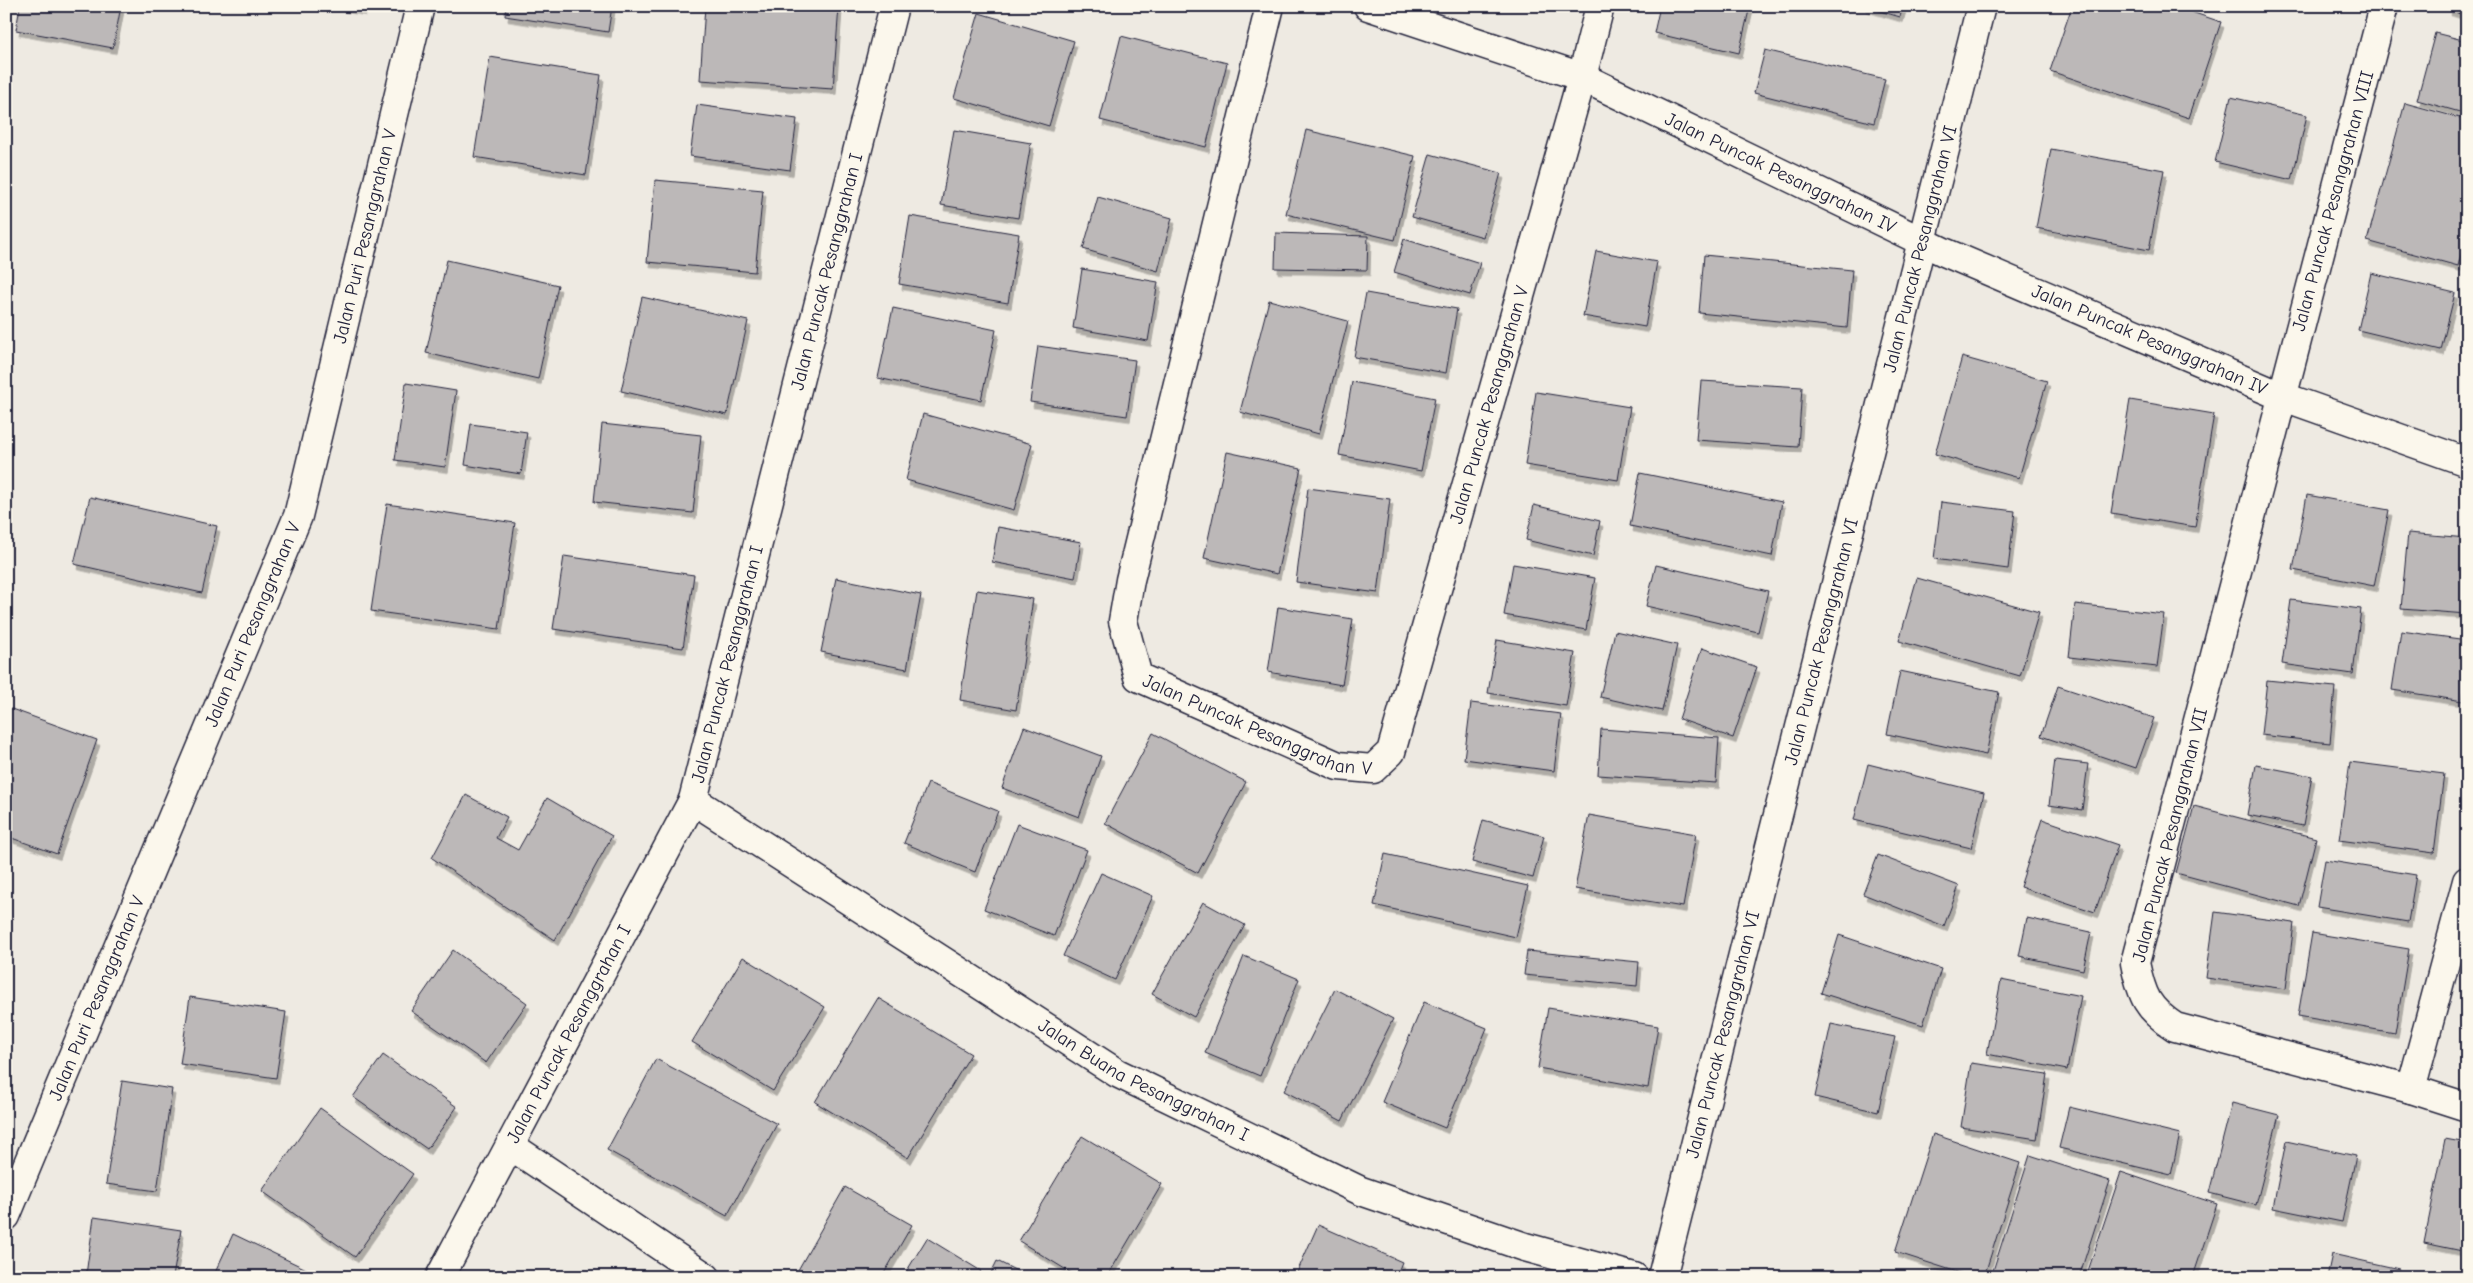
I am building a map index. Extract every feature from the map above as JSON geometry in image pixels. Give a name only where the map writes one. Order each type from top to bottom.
[{"type":"street","name":"Jalan Puri Pesanggrahan V","points":[[6,1216],[298,516],[420,6]]},
{"type":"street","name":"Jalan Puncak Pesanggrahan I","points":[[440,1277],[693,800],[894,6]]},
{"type":"street","name":"Jalan Puncak Pesanggrahan V","points":[[1270,6],[1130,580],[1123,620],[1138,677],[1338,766],[1373,769],[1391,752],[1582,77]]},
{"type":"street","name":"Jalan Puncak Pesanggrahan IV","points":[[1368,6],[1582,77],[1944,252],[2282,396],[2467,462]]},
{"type":"street","points":[[1582,77],[1600,6]]},
{"type":"street","name":"Jalan Puncak Pesanggrahan VI","points":[[1662,1277],[1982,6]]},
{"type":"street","name":"Jalan Puncak Pesanggrahan VIII","points":[[2282,396],[2384,6]]},
{"type":"street","name":"Jalan Puncak Pesanggrahan VII","points":[[2282,396],[2136,963],[2141,990],[2156,1015],[2175,1028],[2411,1089],[2467,1107]]},
{"type":"street","name":"Jalan Buana Pesanggrahan I","points":[[693,800],[1117,1073],[1361,1191],[1525,1248],[1634,1277]]},
{"type":"street","points":[[2411,1089],[2467,881]]},
{"type":"street","points":[[511,1146],[706,1277]]},
{"type":"building","points":[[20,6],[121,6],[113,48],[16,30]]},
{"type":"building","points":[[339,6],[364,6],[363,10]]},
{"type":"building","points":[[506,6],[612,6],[608,32],[505,16]]},
{"type":"building","points":[[705,6],[839,6],[833,89],[700,80]]},
{"type":"building","points":[[1660,6],[1750,6],[1739,53],[1654,33]]},
{"type":"building","points":[[1863,6],[1903,6],[1900,17]]},
{"type":"building","points":[[2072,6],[2174,6],[2221,22],[2189,118],[2050,71]]},
{"type":"building","points":[[2449,6],[2467,6],[2467,16],[2448,10]]},
{"type":"building","points":[[979,13],[1074,41],[1049,126],[954,98]]},
{"type":"building","points":[[2435,33],[2467,41],[2467,114],[2417,100]]},
{"type":"building","points":[[1121,36],[1227,63],[1206,147],[1100,120]]},
{"type":"building","points":[[1765,50],[1885,79],[1874,123],[1754,93]]},
{"type":"building","points":[[490,57],[601,75],[586,175],[474,157]]},
{"type":"building","points":[[2231,97],[2307,115],[2292,180],[2215,162]]},
{"type":"building","points":[[2405,103],[2467,120],[2467,233],[2458,266],[2367,241]]},
{"type":"building","points":[[697,105],[797,119],[790,170],[690,156]]},
{"type":"building","points":[[954,130],[1031,143],[1018,218],[941,205]]},
{"type":"building","points":[[1306,130],[1415,156],[1395,240],[1286,214]]},
{"type":"building","points":[[2051,149],[2164,170],[2149,250],[2036,228]]},
{"type":"building","points":[[1430,154],[1501,173],[1483,237],[1412,217]]},
{"type":"building","points":[[655,180],[763,190],[755,272],[647,262]]},
{"type":"building","points":[[1098,197],[1172,218],[1158,271],[1083,249]]},
{"type":"building","points":[[910,216],[1019,234],[1008,303],[899,284]]},
{"type":"building","points":[[1276,233],[1368,236],[1367,270],[1275,268]]},
{"type":"building","points":[[1404,239],[1480,263],[1470,295],[1394,272]]},
{"type":"building","points":[[1596,251],[1657,262],[1645,327],[1583,316]]},
{"type":"building","points":[[1704,255],[1852,270],[1847,328],[1699,313]]},
{"type":"building","points":[[447,260],[558,285],[538,379],[426,353]]},
{"type":"building","points":[[1082,269],[1158,282],[1148,341],[1073,328]]},
{"type":"building","points":[[2371,273],[2455,293],[2441,350],[2358,330]]},
{"type":"building","points":[[1366,293],[1457,309],[1446,373],[1354,357]]},
{"type":"building","points":[[642,297],[748,321],[727,415],[621,391]]},
{"type":"building","points":[[1269,300],[1348,321],[1319,434],[1240,412]]},
{"type":"building","points":[[893,308],[996,330],[981,400],[878,378]]},
{"type":"building","points":[[1038,346],[1135,360],[1127,416],[1030,402]]},
{"type":"building","points":[[1962,357],[2047,381],[2019,478],[1935,454]]},
{"type":"building","points":[[1701,381],[1802,387],[1798,447],[1696,440]]},
{"type":"building","points":[[1352,382],[1435,398],[1421,471],[1339,455]]},
{"type":"building","points":[[406,383],[456,391],[445,467],[395,460]]},
{"type":"building","points":[[1536,392],[1630,407],[1618,480],[1525,465]]},
{"type":"building","points":[[2130,400],[2214,414],[2195,527],[2111,513]]},
{"type":"building","points":[[923,414],[1032,444],[1014,510],[906,480]]},
{"type":"building","points":[[471,424],[527,432],[521,474],[465,465]]},
{"type":"building","points":[[602,424],[701,435],[693,513],[594,502]]},
{"type":"building","points":[[1227,452],[1301,468],[1277,574],[1204,558]]},
{"type":"building","points":[[1640,473],[1782,502],[1772,556],[1630,526]]},
{"type":"building","points":[[1308,488],[1390,499],[1378,593],[1296,582]]},
{"type":"building","points":[[2307,495],[2389,510],[2374,586],[2293,570]]},
{"type":"building","points":[[90,497],[217,526],[202,593],[74,564]]},
{"type":"building","points":[[1941,502],[2015,511],[2008,569],[1934,559]]},
{"type":"building","points":[[387,504],[515,523],[499,629],[371,611]]},
{"type":"building","points":[[1534,505],[1600,521],[1593,556],[1526,540]]},
{"type":"building","points":[[998,527],[1081,542],[1075,578],[992,562]]},
{"type":"building","points":[[2408,533],[2467,538],[2467,614],[2401,609]]},
{"type":"building","points":[[564,556],[694,575],[683,648],[553,629]]},
{"type":"building","points":[[1513,564],[1595,578],[1586,630],[1504,615]]},
{"type":"building","points":[[1656,565],[1768,591],[1758,632],[1646,606]]},
{"type":"building","points":[[836,578],[921,595],[907,669],[821,652]]},
{"type":"building","points":[[1917,578],[2039,612],[2020,676],[1899,641]]},
{"type":"building","points":[[977,590],[1033,599],[1016,710],[960,700]]},
{"type":"building","points":[[2291,600],[2361,609],[2353,674],[2282,664]]},
{"type":"building","points":[[2075,604],[2164,614],[2157,667],[2069,657]]},
{"type":"building","points":[[1278,607],[1353,619],[1342,685],[1268,672]]},
{"type":"building","points":[[1615,631],[1677,645],[1662,711],[1600,697]]},
{"type":"building","points":[[2401,631],[2467,640],[2467,673],[2463,701],[2392,690]]},
{"type":"building","points":[[1497,640],[1575,653],[1566,706],[1488,693]]},
{"type":"building","points":[[1702,648],[1757,667],[1733,738],[1679,719]]},
{"type":"building","points":[[1900,671],[1999,692],[1986,755],[1887,734]]},
{"type":"building","points":[[2267,680],[2335,687],[2330,743],[2261,735]]},
{"type":"building","points":[[2058,686],[2154,718],[2136,768],[2041,736]]},
{"type":"building","points":[[1471,703],[1561,714],[1554,771],[1464,759]]},
{"type":"building","points":[[6,707],[97,740],[57,854],[6,836]]},
{"type":"building","points":[[1024,727],[1101,756],[1079,817],[1002,788]]},
{"type":"building","points":[[1601,729],[1719,738],[1716,783],[1598,775]]},
{"type":"building","points":[[1153,733],[1246,782],[1198,873],[1105,823]]},
{"type":"building","points":[[2055,760],[2088,764],[2082,810],[2049,805]]},
{"type":"building","points":[[2350,762],[2444,774],[2434,853],[2339,840]]},
{"type":"building","points":[[1868,764],[1984,793],[1971,848],[1854,820]]},
{"type":"building","points":[[2256,765],[2312,776],[2303,826],[2247,815]]},
{"type":"building","points":[[928,783],[998,811],[975,872],[904,843]]},
{"type":"building","points":[[466,795],[507,817],[496,838],[518,850],[547,798],[612,836],[555,940],[432,858]]},
{"type":"building","points":[[2194,806],[2316,838],[2299,906],[2176,873]]},
{"type":"building","points":[[1589,815],[1696,834],[1683,907],[1575,889]]},
{"type":"building","points":[[2042,819],[2118,845],[2095,912],[2020,887]]},
{"type":"building","points":[[1483,820],[1544,836],[1533,878],[1472,862]]},
{"type":"building","points":[[1017,824],[1087,850],[1054,936],[984,909]]},
{"type":"building","points":[[1385,854],[1528,886],[1516,937],[1374,905]]},
{"type":"building","points":[[1878,855],[1959,886],[1944,926],[1863,894]]},
{"type":"building","points":[[2325,860],[2416,875],[2408,922],[2317,907]]},
{"type":"building","points":[[1101,873],[1153,896],[1115,980],[1063,956]]},
{"type":"building","points":[[1203,902],[1245,925],[1194,1017],[1152,994]]},
{"type":"building","points":[[2215,912],[2294,923],[2286,989],[2206,978]]},
{"type":"building","points":[[2027,918],[2091,932],[2083,970],[2019,956]]},
{"type":"building","points":[[2312,933],[2409,949],[2395,1033],[2298,1016]]},
{"type":"building","points":[[1839,935],[1941,969],[1923,1025],[1821,993]]},
{"type":"building","points":[[453,950],[527,1003],[486,1063],[411,1011]]},
{"type":"building","points":[[1527,951],[1639,962],[1637,986],[1524,975]]},
{"type":"building","points":[[1244,956],[1299,979],[1260,1076],[1205,1053]]},
{"type":"building","points":[[743,957],[825,1007],[773,1091],[692,1042]]},
{"type":"building","points":[[2001,980],[2081,996],[2067,1070],[1987,1054]]},
{"type":"building","points":[[1335,989],[1393,1019],[1342,1121],[1284,1091]]},
{"type":"building","points":[[190,997],[286,1012],[276,1078],[180,1064]]},
{"type":"building","points":[[878,998],[971,1054],[908,1158],[815,1102]]},
{"type":"building","points":[[1424,1002],[1487,1028],[1445,1128],[1382,1102]]},
{"type":"building","points":[[1548,1008],[1658,1026],[1648,1088],[1538,1068]]},
{"type":"building","points":[[1831,1024],[1895,1037],[1878,1112],[1815,1097]]},
{"type":"building","points":[[383,1055],[457,1107],[427,1149],[353,1097]]},
{"type":"building","points":[[656,1059],[777,1124],[727,1216],[607,1150]]},
{"type":"building","points":[[1971,1063],[2047,1074],[2037,1139],[1961,1127]]},
{"type":"building","points":[[122,1081],[172,1089],[157,1191],[106,1184]]},
{"type":"building","points":[[2232,1103],[2279,1115],[2256,1205],[2209,1193]]},
{"type":"building","points":[[2069,1107],[2180,1134],[2171,1175],[2059,1148]]},
{"type":"building","points":[[320,1108],[413,1174],[355,1257],[262,1191]]},
{"type":"building","points":[[1933,1134],[2020,1163],[1984,1277],[1973,1277],[1895,1252]]},
{"type":"building","points":[[1082,1136],[1162,1184],[1107,1277],[1078,1277],[1019,1241]]},
{"type":"building","points":[[2445,1139],[2467,1143],[2467,1252],[2424,1243]]},
{"type":"building","points":[[2286,1141],[2356,1156],[2342,1222],[2273,1208]]},
{"type":"building","points":[[2030,1155],[2110,1181],[2079,1277],[1991,1277]]},
{"type":"building","points":[[2121,1172],[2217,1204],[2193,1277],[2086,1277]]},
{"type":"building","points":[[845,1187],[912,1225],[882,1277],[794,1277]]},
{"type":"building","points":[[94,1217],[181,1230],[173,1277],[86,1275]]},
{"type":"building","points":[[1318,1225],[1402,1262],[1396,1277],[1295,1277]]},
{"type":"building","points":[[233,1234],[323,1277],[213,1277]]},
{"type":"building","points":[[927,1238],[981,1271],[977,1277],[903,1277]]},
{"type":"building","points":[[2332,1254],[2399,1269],[2397,1277],[2327,1277]]},
{"type":"building","points":[[997,1261],[1029,1277],[989,1277]]}]
